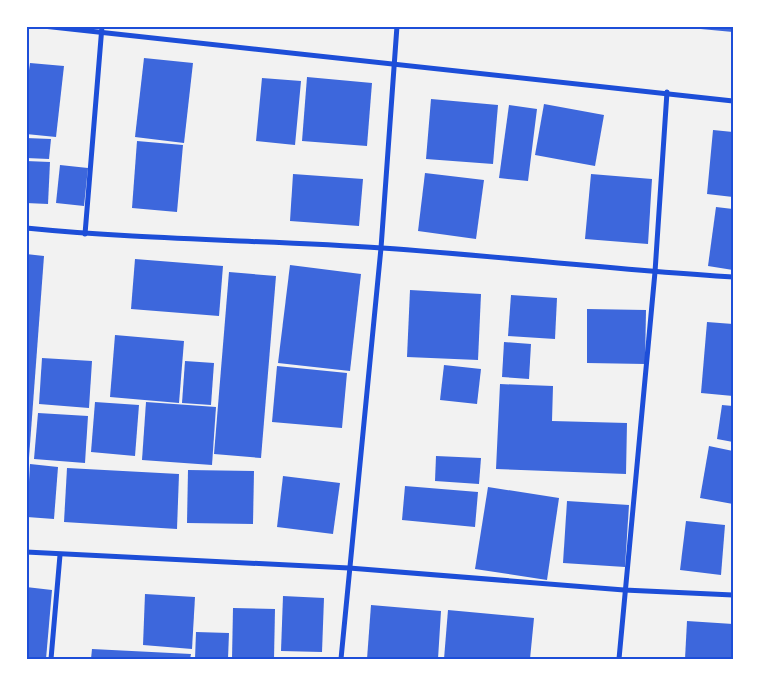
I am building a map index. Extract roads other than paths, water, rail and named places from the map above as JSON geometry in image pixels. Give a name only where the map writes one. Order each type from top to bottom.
[{"type":"street","points":[[43,26],[102,29],[733,101]]},
{"type":"street","points":[[341,659],[381,248],[397,26]]},
{"type":"street","points":[[85,234],[102,29]]},
{"type":"street","points":[[619,659],[655,272],[667,92]]},
{"type":"street","points":[[26,228],[85,234],[381,248],[733,277]]},
{"type":"street","points":[[26,552],[349,568],[624,590],[733,595]]},
{"type":"street","points":[[51,659],[60,555]]}]
